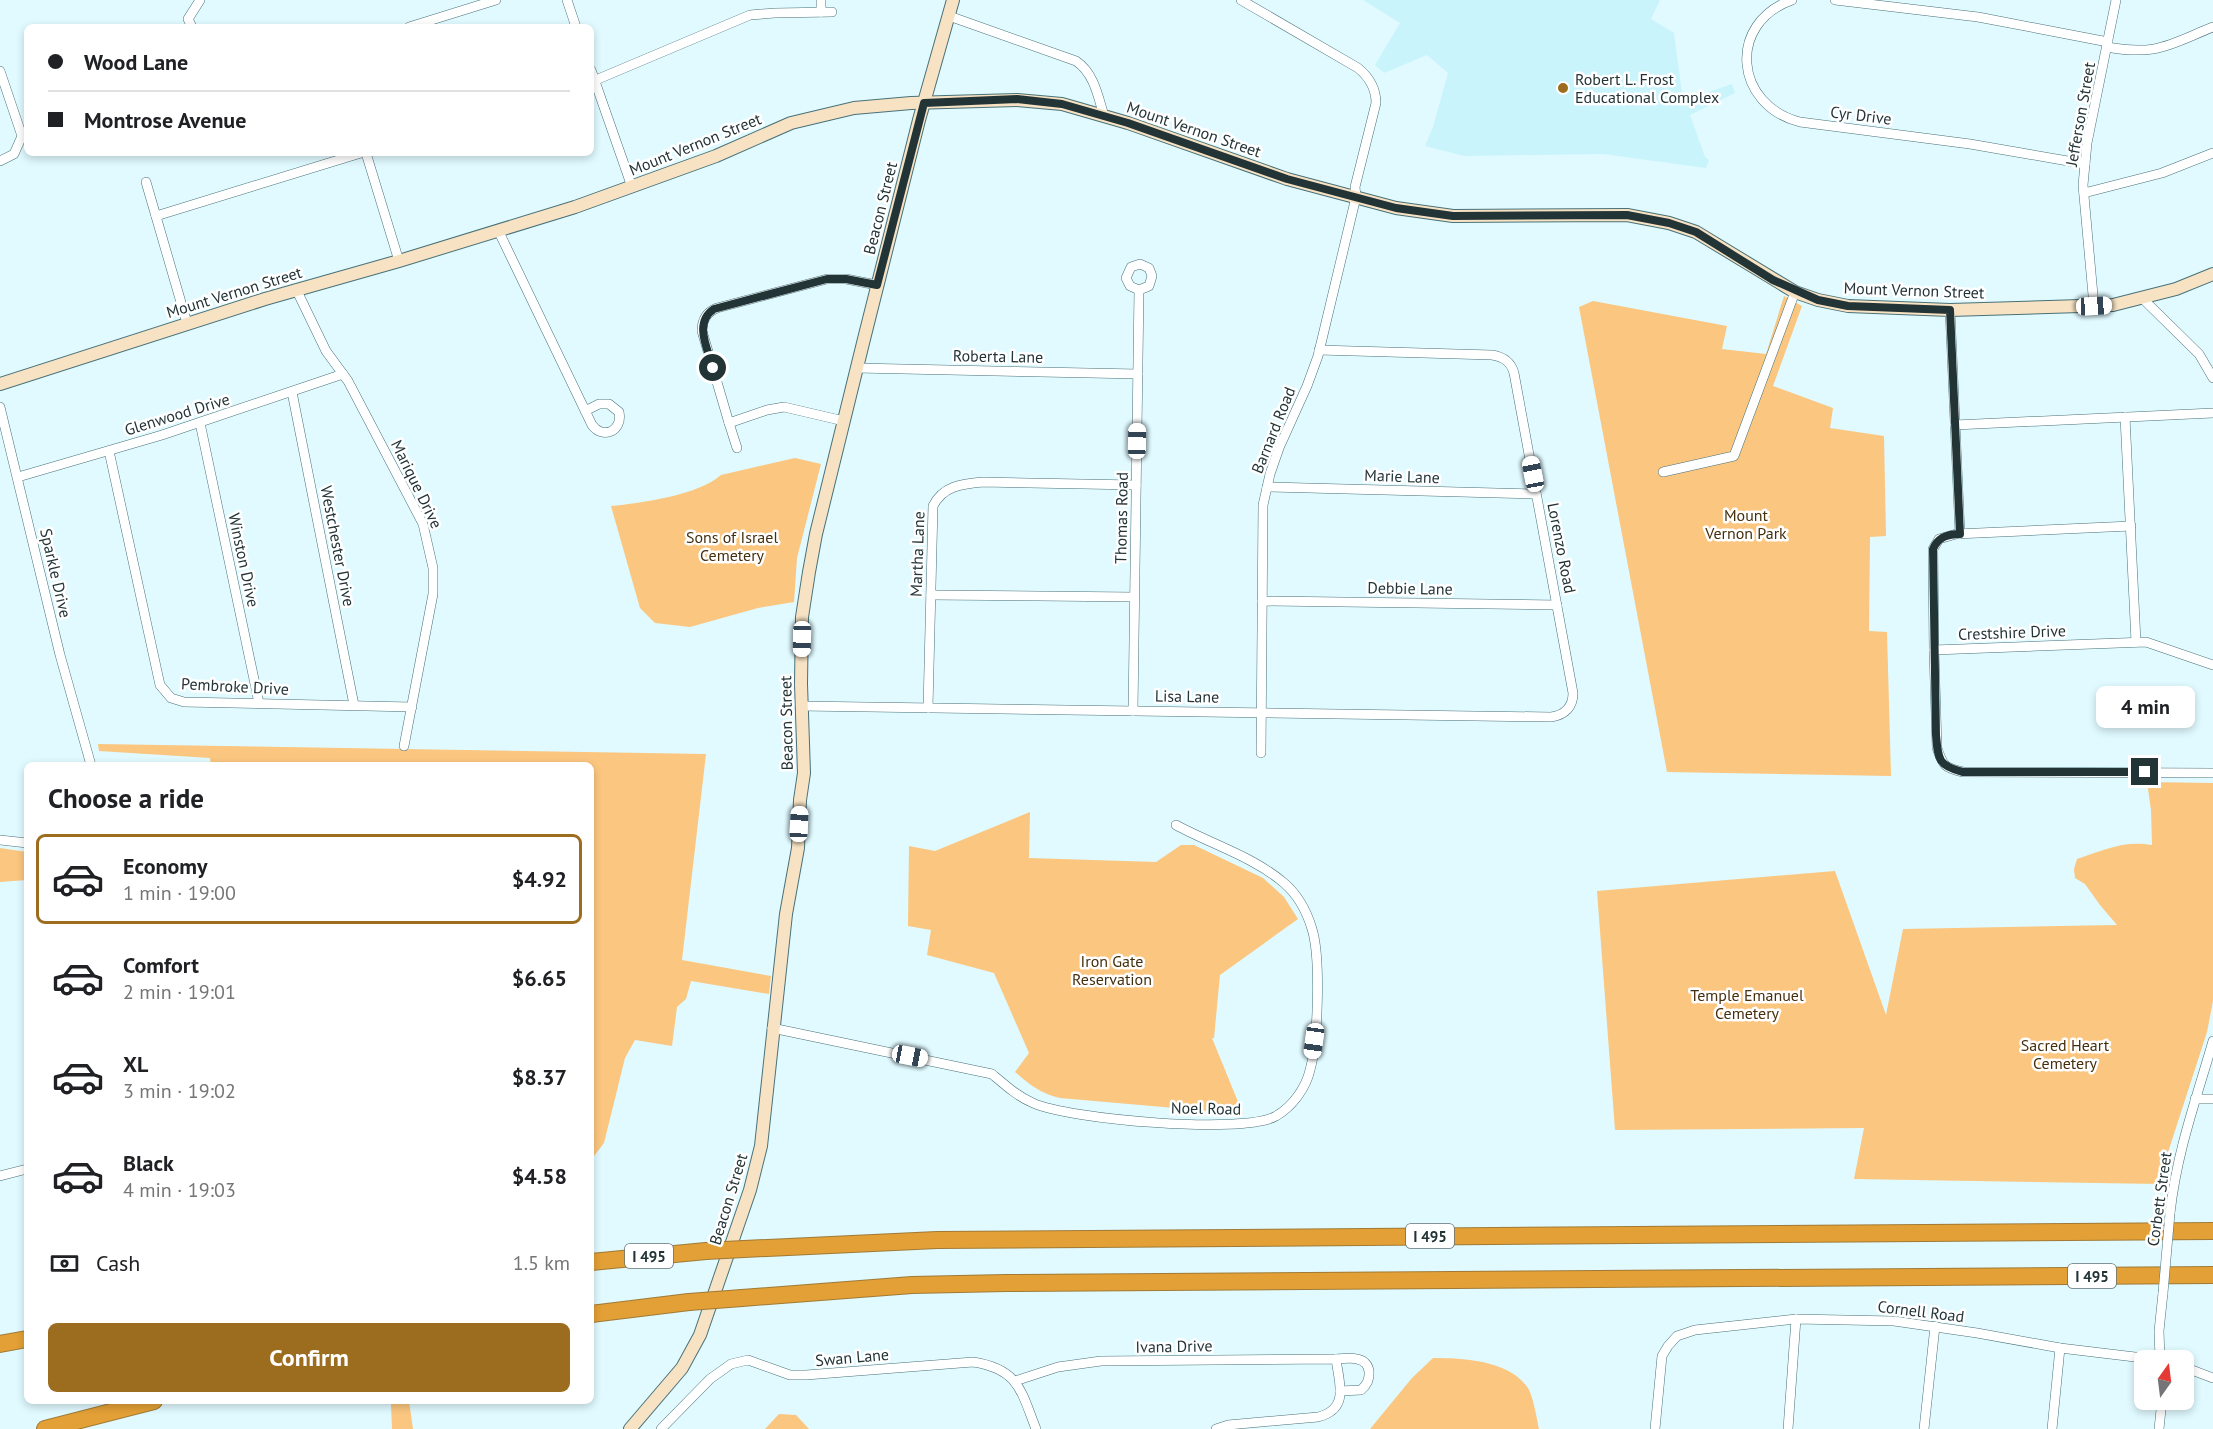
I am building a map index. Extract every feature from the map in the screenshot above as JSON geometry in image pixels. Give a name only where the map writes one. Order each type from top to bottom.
[{"type":"highway","name":"I 495","points":[[594,1262],[706,1251],[961,1240],[2213,1231]]},
{"type":"highway","name":"I 495","points":[[594,1314],[689,1302],[912,1285],[2213,1275]]},
{"type":"highway","points":[[0,1344],[24,1340]]},
{"type":"highway","points":[[45,1429],[142,1404]]},
{"type":"main road","name":"Beacon Street","points":[[630,1429],[682,1368],[698,1339],[750,1190],[761,1146],[786,914],[798,848],[804,773],[801,706],[802,617],[806,587],[816,534],[877,285],[953,0]]},
{"type":"main road","name":"Mount Vernon Street","points":[[0,384],[187,323],[575,207],[716,156],[791,123],[854,108],[924,103],[993,100],[1062,104],[1104,116],[1287,179],[1396,208],[1453,216],[1627,215],[1669,223],[1696,232],[1773,280],[1795,291],[1818,300],[1848,306],[1950,310],[2094,306],[2114,304],[2176,289],[2213,274]]},
{"type":"street","points":[[190,24],[188,20],[200,0]]},
{"type":"street","points":[[419,24],[496,0]]},
{"type":"street","points":[[567,0],[575,24]]},
{"type":"street","points":[[821,0],[821,12]]},
{"type":"street","name":"Barnard Road","points":[[1241,0],[1366,74],[1374,89],[1376,103],[1319,350],[1307,386],[1279,448],[1263,505],[1261,753]]},
{"type":"street","name":"Cyr Drive","points":[[1792,0],[1766,14],[1754,31],[1747,51],[1750,79],[1764,103],[1774,112],[1800,122],[1970,144],[2085,164]]},
{"type":"street","points":[[1835,0],[1978,17],[2132,51],[2167,47],[2213,27]]},
{"type":"street","name":"Jefferson Street","points":[[2094,306],[2084,193],[2085,164],[2087,143],[2116,0]]},
{"type":"street","points":[[594,81],[750,15],[832,12]]},
{"type":"street","points":[[949,15],[1076,61],[1085,67],[1091,77],[1104,116]]},
{"type":"street","points":[[0,71],[22,136],[14,154],[0,161]]},
{"type":"street","points":[[594,84],[632,187]]},
{"type":"street","points":[[2084,193],[2162,173],[2213,153]]},
{"type":"street","points":[[156,216],[351,156]]},
{"type":"street","points":[[367,156],[399,261]]},
{"type":"street","points":[[147,182],[187,323]]},
{"type":"street","points":[[498,230],[585,411]]},
{"type":"street","points":[[737,448],[702,331],[702,324],[708,314],[717,308],[827,279],[846,279],[877,285]]},
{"type":"street","name":"Marique Drive","points":[[296,290],[326,351],[343,374],[374,428],[423,524],[430,549],[433,594],[404,746]]},
{"type":"street","name":"Thomas Road","points":[[1133,711],[1139,290]]},
{"type":"street","points":[[1663,472],[1734,456],[1795,291]]},
{"type":"street","points":[[2142,298],[2199,354],[2213,378]]},
{"type":"street","points":[[1950,310],[1960,534]]},
{"type":"street","name":"Lorenzo Road","points":[[1319,350],[1492,355],[1506,360],[1514,374],[1557,604],[1573,693],[1569,708]]},
{"type":"street","name":"Roberta Lane","points":[[857,368],[1138,374]]},
{"type":"street","name":"Glenwood Drive","points":[[18,477],[200,423],[343,374]]},
{"type":"street","name":"Westchester Drive","points":[[292,392],[354,705]]},
{"type":"street","name":"Sparkle Drive","points":[[0,407],[60,655],[90,762]]},
{"type":"street","points":[[729,423],[767,410],[784,407],[844,421]]},
{"type":"street","points":[[1955,425],[2213,413]]},
{"type":"street","points":[[2125,417],[2136,642]]},
{"type":"street","name":"Winston Drive","points":[[200,423],[259,703]]},
{"type":"street","name":"Pembroke Drive","points":[[108,451],[162,689],[171,698],[184,702],[412,706]]},
{"type":"street","name":"Martha Lane","points":[[928,708],[933,506],[943,492],[964,484],[982,482],[1136,485]]},
{"type":"street","name":"Marie Lane","points":[[1267,487],[1536,494]]},
{"type":"street","name":"Crestshire Drive","points":[[2130,526],[1960,534],[1939,539],[1933,549],[1934,650],[2146,642],[2213,665]]},
{"type":"street","points":[[931,595],[1134,597]]},
{"type":"street","name":"Debbie Lane","points":[[1262,601],[1557,604]]},
{"type":"street","points":[[1934,650],[1937,748],[1941,761],[1948,768],[1963,772],[2213,773]]},
{"type":"street","name":"Lisa Lane","points":[[801,706],[1551,717],[1559,716],[1569,708]]},
{"type":"street","name":"Noel Road","points":[[772,1028],[992,1074],[1016,1094],[1034,1104],[1070,1113],[1210,1126],[1248,1124],[1275,1117],[1302,1090],[1310,1070],[1317,990],[1313,931],[1303,905],[1285,884],[1259,866],[1176,825]]},
{"type":"street","points":[[0,840],[24,843]]},
{"type":"street","name":"Corbett Street","points":[[2161,1350],[2159,1331],[2176,1169],[2213,1041]]},
{"type":"street","points":[[2195,1099],[2213,1099]]},
{"type":"street","points":[[0,1176],[24,1170]]},
{"type":"street","points":[[1788,1429],[1796,1319]]},
{"type":"street","name":"Cornell Road","points":[[1654,1429],[1662,1356],[1677,1336],[1707,1328],[1796,1319],[1872,1319],[1935,1326],[2134,1358]]},
{"type":"street","points":[[1924,1429],[1935,1326]]},
{"type":"street","points":[[2052,1429],[2060,1348]]},
{"type":"street","points":[[1216,1429],[1228,1425],[1324,1415],[1334,1410],[1338,1404],[1340,1391],[1336,1359]]},
{"type":"street","name":"Ivana Drive","points":[[1015,1381],[1058,1368],[1101,1361],[1359,1359],[1365,1363],[1370,1372],[1368,1382],[1361,1390],[1340,1391]]},
{"type":"street","name":"Swan Lane","points":[[664,1428],[718,1371],[748,1360],[790,1375],[973,1362],[990,1365],[1015,1381]]},
{"type":"street","points":[[2194,1371],[2213,1378]]},
{"type":"street","points":[[1015,1381],[1025,1398],[1036,1429]]},
{"type":"street","points":[[2159,1429],[2161,1410]]},
{"type":"shaded area","name":"Robert L. Frost Educational Complex","points":[[1363,0],[1660,0],[1651,19],[1674,33],[1683,101],[1732,84],[1735,93],[1690,115],[1705,157],[1709,160],[1706,168],[1603,154],[1464,156],[1425,146],[1433,127],[1448,73],[1427,55],[1384,73],[1375,65],[1400,23]]},
{"type":"green space","name":"Mount Vernon Park","points":[[1784,296],[1802,306],[1773,386],[1833,408],[1830,428],[1884,436],[1886,536],[1870,537],[1869,631],[1887,632],[1891,776],[1667,772],[1579,307],[1593,301],[1727,326],[1722,349],[1766,354]]},
{"type":"green space","name":"Sons of Israel Cemetery","points":[[795,458],[821,464],[797,558],[794,602],[758,608],[690,627],[655,623],[640,608],[611,506],[669,497],[699,488],[721,475]]},
{"type":"green space","points":[[98,744],[706,754],[682,960],[771,976],[769,994],[691,981],[686,999],[677,1007],[672,1046],[635,1040],[625,1058],[604,1143],[594,1156],[594,762],[211,762],[210,758],[99,751]]},
{"type":"green space","points":[[2147,782],[2213,783],[2213,1001],[2207,1032],[2162,1171],[2160,1184],[1854,1179],[1864,1128],[1615,1130],[1597,891],[1835,871],[1886,1015],[1903,929],[2117,925],[2085,884],[2075,878],[2074,869],[2077,859],[2105,849],[2132,844],[2152,845]]},
{"type":"green space","name":"Iron Gate Reservation","points":[[1030,812],[1029,858],[1156,862],[1181,845],[1194,845],[1263,878],[1284,897],[1298,919],[1220,975],[1214,1038],[1212,1038],[1243,1114],[1060,1098],[1041,1091],[1015,1072],[1029,1053],[994,973],[927,955],[931,930],[908,926],[909,846],[935,851]]},
{"type":"green space","points":[[0,848],[24,852],[24,880],[0,882]]},
{"type":"green space","points":[[1433,1358],[1485,1362],[1498,1366],[1520,1379],[1528,1388],[1539,1429],[1370,1429],[1412,1378]]},
{"type":"green space","points":[[391,1404],[409,1404],[413,1429],[392,1429]]},
{"type":"green space","points":[[779,1414],[796,1415],[809,1429],[765,1429]]},
{"type":"place","name":"Robert L. Frost Educational Complex","points":[[1563,88]]},
{"type":"route","points":[[713,368],[702,324],[705,317],[714,309],[827,279],[846,279],[877,285],[924,103],[1017,99],[1062,104],[1128,123],[1287,179],[1396,208],[1432,214],[1453,216],[1627,215],[1669,223],[1696,232],[1773,280],[1818,300],[1848,306],[1950,310],[1960,534],[1939,539],[1933,549],[1936,735],[1941,761],[1948,768],[1963,772],[2145,772]]},
{"type":"park label","name":"Temple Emanuel Cemetery","points":[[1747,1004]]},
{"type":"park label","name":"Sacred Heart Cemetery","points":[[2065,1054]]}]
